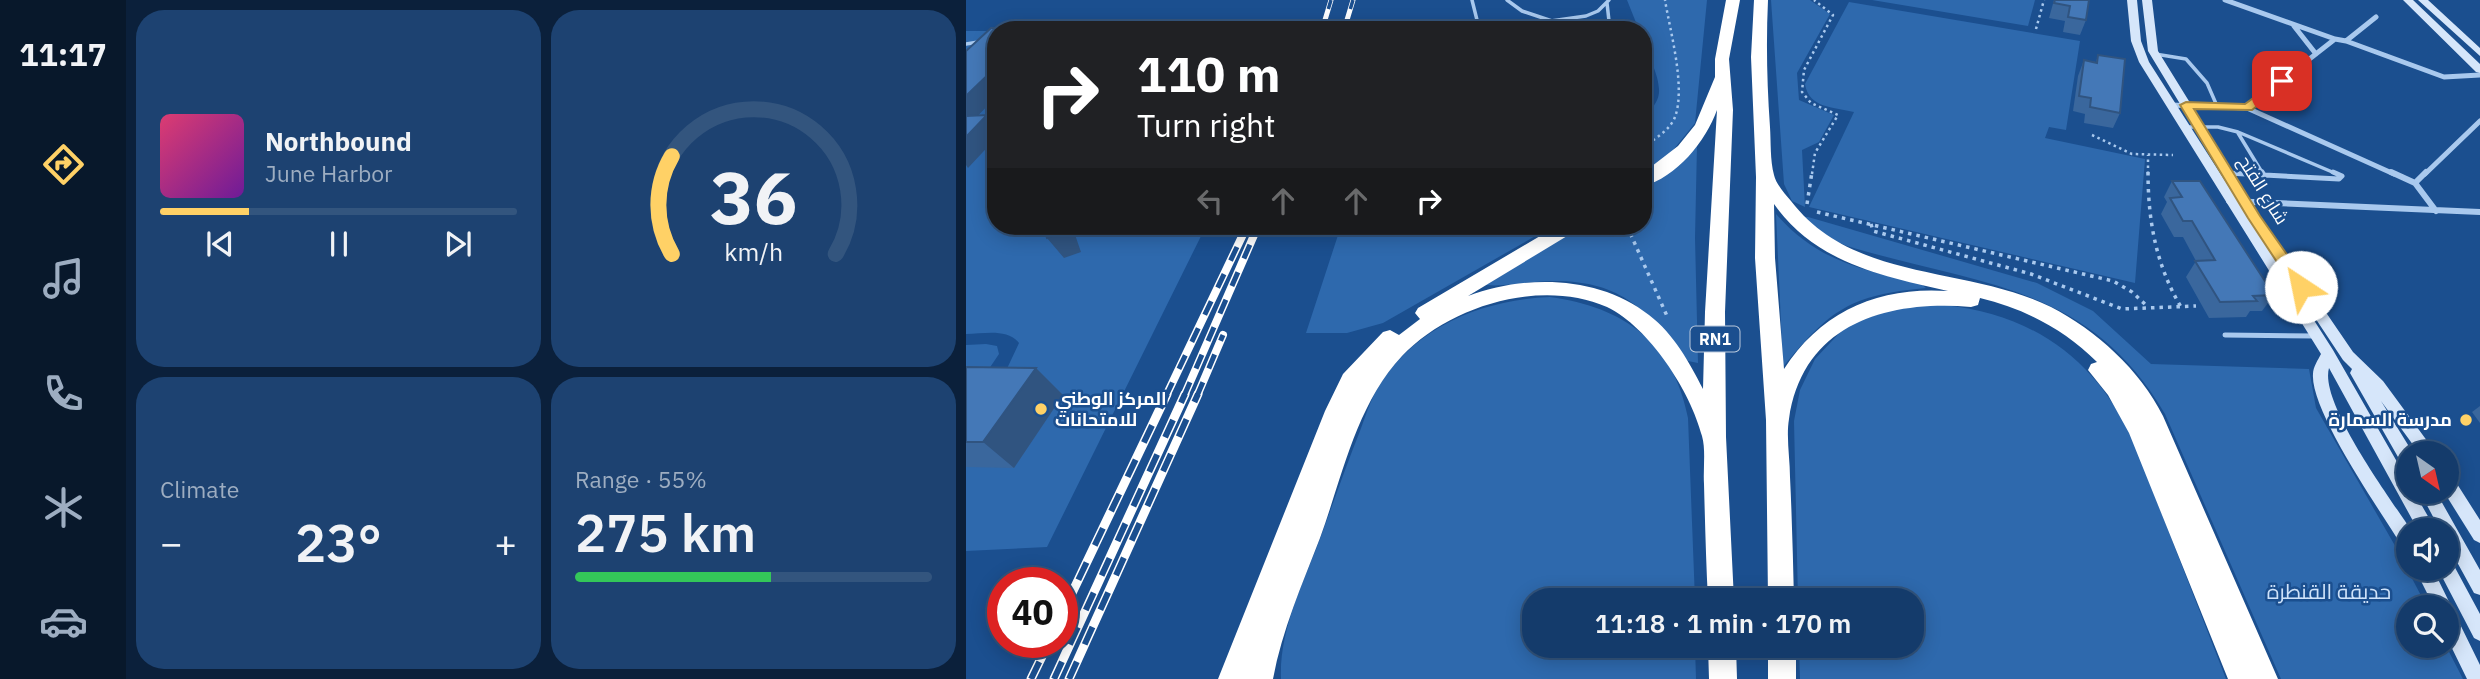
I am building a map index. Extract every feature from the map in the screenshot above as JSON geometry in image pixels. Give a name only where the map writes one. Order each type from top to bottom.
[{"type":"highway","name":"RN1","points":[[1725,0],[1730,20]]},
{"type":"highway","name":"RN1","points":[[1720,588],[1714,437],[1715,312],[1724,110],[1722,59],[1733,0]]},
{"type":"highway","points":[[1761,0],[1758,57],[1765,177],[1765,258],[1777,420],[1781,588]]},
{"type":"highway","points":[[1652,175],[1682,153],[1693,141],[1722,78]]},
{"type":"highway","points":[[1765,177],[1794,218],[1837,252],[2023,303],[2071,329],[2114,366],[2152,416],[2264,679]]},
{"type":"highway","points":[[1231,679],[1336,411],[1351,380],[1391,337],[1449,296],[1554,235]]},
{"type":"highway","points":[[1259,679],[1271,629],[1347,432],[1376,374],[1395,351],[1418,332],[1466,304],[1491,296],[1526,290],[1559,290],[1606,299],[1627,309],[1643,321],[1669,351],[1690,384],[1714,437]]},
{"type":"highway","points":[[1777,420],[1788,381],[1798,363],[1830,327],[1867,307],[1923,296],[1951,297],[1999,307],[2047,327],[2086,357],[2116,389],[2125,404],[2159,474],[2242,679]]},
{"type":"highway","points":[[1722,658],[1723,679]]},
{"type":"highway","points":[[1782,658],[1782,679]]},
{"type":"street","name":"شارع الفتح","points":[[2132,0],[2140,55],[2229,201],[2328,354],[2420,518]]},
{"type":"street","name":"شارع الفتح","points":[[2147,0],[2155,54],[2227,173],[2348,356],[2378,385],[2419,441]]},
{"type":"street","points":[[2225,0],[2444,77],[2480,72]]},
{"type":"street","points":[[2408,0],[2480,72]]},
{"type":"street","points":[[2423,0],[2480,54]]},
{"type":"street","points":[[2346,41],[2376,17]]},
{"type":"street","points":[[2134,22],[2150,24]]},
{"type":"street","points":[[2294,25],[2316,54]]},
{"type":"street","points":[[2247,108],[2335,39]]},
{"type":"street","points":[[2171,105],[2247,108],[2415,183],[2436,211]]},
{"type":"street","points":[[2415,183],[2480,121]]},
{"type":"street","points":[[2229,201],[2480,212]]},
{"type":"street","points":[[2328,354],[2319,376],[2323,394],[2336,422],[2396,521]]},
{"type":"street","points":[[2348,356],[2398,441]]},
{"type":"street","points":[[2459,502],[2480,536]]},
{"type":"street","points":[[2435,504],[2480,587]]},
{"type":"street","points":[[2453,581],[2480,632]]},
{"type":"street","points":[[2459,642],[2477,679]]},
{"type":"lane","points":[[1472,0],[1478,21]]},
{"type":"lane","points":[[1507,0],[1534,16],[1552,21]]},
{"type":"lane","points":[[1560,21],[1586,16],[1608,2],[1609,21]]},
{"type":"lane","points":[[966,44],[987,40]]},
{"type":"lane","points":[[2155,54],[2186,59],[2207,83],[2217,106]]},
{"type":"lane","points":[[2184,127],[2238,132],[2342,176],[2339,179],[2227,173]]},
{"type":"lane","points":[[2238,132],[2264,175]]},
{"type":"lane","points":[[2225,335],[2316,336]]},
{"type":"path","points":[[1652,141],[1676,117],[1677,87],[1665,0]]},
{"type":"path","points":[[1814,0],[1833,15],[1803,70],[1802,90],[1811,103],[1838,115],[1815,153],[1807,206],[1810,210],[2113,281],[2132,292],[2148,307]]},
{"type":"path","points":[[2036,29],[2044,0]]},
{"type":"path","points":[[2092,135],[2129,153],[2173,155]]},
{"type":"path","points":[[2148,155],[2149,218],[2163,276],[2181,306]]},
{"type":"path","points":[[1871,223],[1873,231],[2031,274],[2122,309],[2196,306]]},
{"type":"path","points":[[1631,235],[1678,339],[1669,351]]},
{"type":"green space","points":[[1627,0],[1707,0],[1695,123],[1665,160],[1652,168],[1652,108],[1659,89],[1652,63],[1652,21],[1635,21]]},
{"type":"green space","points":[[1771,0],[1810,0],[1830,14],[1797,73],[1799,100],[1834,115],[1819,142],[1802,150],[1805,207],[1792,201],[1784,184]]},
{"type":"green space","points":[[1872,0],[2035,0],[2028,26]]},
{"type":"green space","points":[[1849,2],[2080,41],[2066,130],[2049,127],[2045,138],[2145,159],[2135,283],[1809,207],[1854,112],[1817,103],[1807,92],[1805,84]]},
{"type":"green space","name":"المركز الوطني للامتحانات","points":[[966,31],[987,31],[987,235],[1202,235],[1047,547],[966,551],[966,434],[995,394],[1019,343],[1008,335],[966,334]]},
{"type":"green space","points":[[1697,145],[1695,238],[1698,363],[1688,361],[1645,313],[1614,292],[1576,282],[1486,285],[1567,235],[1652,235],[1652,184],[1666,175]]},
{"type":"green space","points":[[1776,214],[1808,243],[1824,253],[1860,268],[1920,283],[1926,288],[1878,295],[1844,308],[1815,331],[1783,367]]},
{"type":"green space","name":"حديقة القنطرة","points":[[1801,217],[2037,283],[2093,311],[2151,364],[2309,369],[2316,408],[2396,548],[2396,581],[2413,581],[2421,595],[2396,595],[2396,658],[2452,658],[2463,679],[2281,679],[2165,414],[2135,371],[2101,338],[2065,314],[2026,296],[1984,282],[1847,246],[1831,239]]},
{"type":"green space","points":[[1338,235],[1537,235],[1383,323],[1347,333],[1306,333]]},
{"type":"green space","points":[[1550,297],[1577,302],[1622,320],[1642,333],[1658,349],[1671,369],[1688,418],[1695,588],[1522,588],[1522,658],[1695,658],[1696,679],[1281,679],[1281,660],[1288,624],[1376,391],[1391,369],[1428,334],[1474,311],[1524,299]]},
{"type":"green space","points":[[1943,305],[1976,310],[2007,319],[2060,347],[2082,366],[2120,415],[2135,445],[2226,679],[1800,679],[1799,658],[1924,658],[1924,588],[1798,588],[1794,421],[1800,390],[1815,359],[1846,326],[1896,308]]},
{"type":"green space","points":[[966,345],[997,346],[999,354],[966,403]]},
{"type":"building","points":[[2055,0],[2089,0],[2086,20],[2068,17],[2070,6],[2054,3]]},
{"type":"building","points":[[987,32],[987,76],[966,96],[966,51]]},
{"type":"building","points":[[2098,55],[2125,59],[2120,113],[2090,107],[2091,98],[2079,96],[2084,60],[2097,63]]},
{"type":"building","points":[[987,115],[966,137],[966,116]]},
{"type":"building","points":[[2172,181],[2200,181],[2274,295],[2253,296],[2257,301],[2220,302],[2195,261],[2215,260],[2192,221],[2183,221],[2170,198],[2182,197]]},
{"type":"building","points":[[966,367],[1036,368],[983,442],[966,442]]},
{"type":"railway","points":[[1325,21],[1331,0]]},
{"type":"railway","points":[[1347,21],[1353,0]]},
{"type":"railway","points":[[1166,396],[1243,235]]},
{"type":"railway","points":[[1184,396],[1254,235]]},
{"type":"railway","points":[[1197,396],[1223,335]]},
{"type":"railway","points":[[1078,580],[1167,394]]},
{"type":"railway","points":[[1054,679],[1185,394]]},
{"type":"railway","points":[[1069,679],[1198,394]]},
{"type":"railway","points":[[1031,679],[1041,658]]},
{"type":"place","name":"المركز الوطني للامتحانات","points":[[1041,409]]},
{"type":"place","name":"مدرسة السمارة","points":[[2466,420]]},
{"type":"route","points":[[2282,81],[2247,108],[2186,105],[2301,287]]}]
